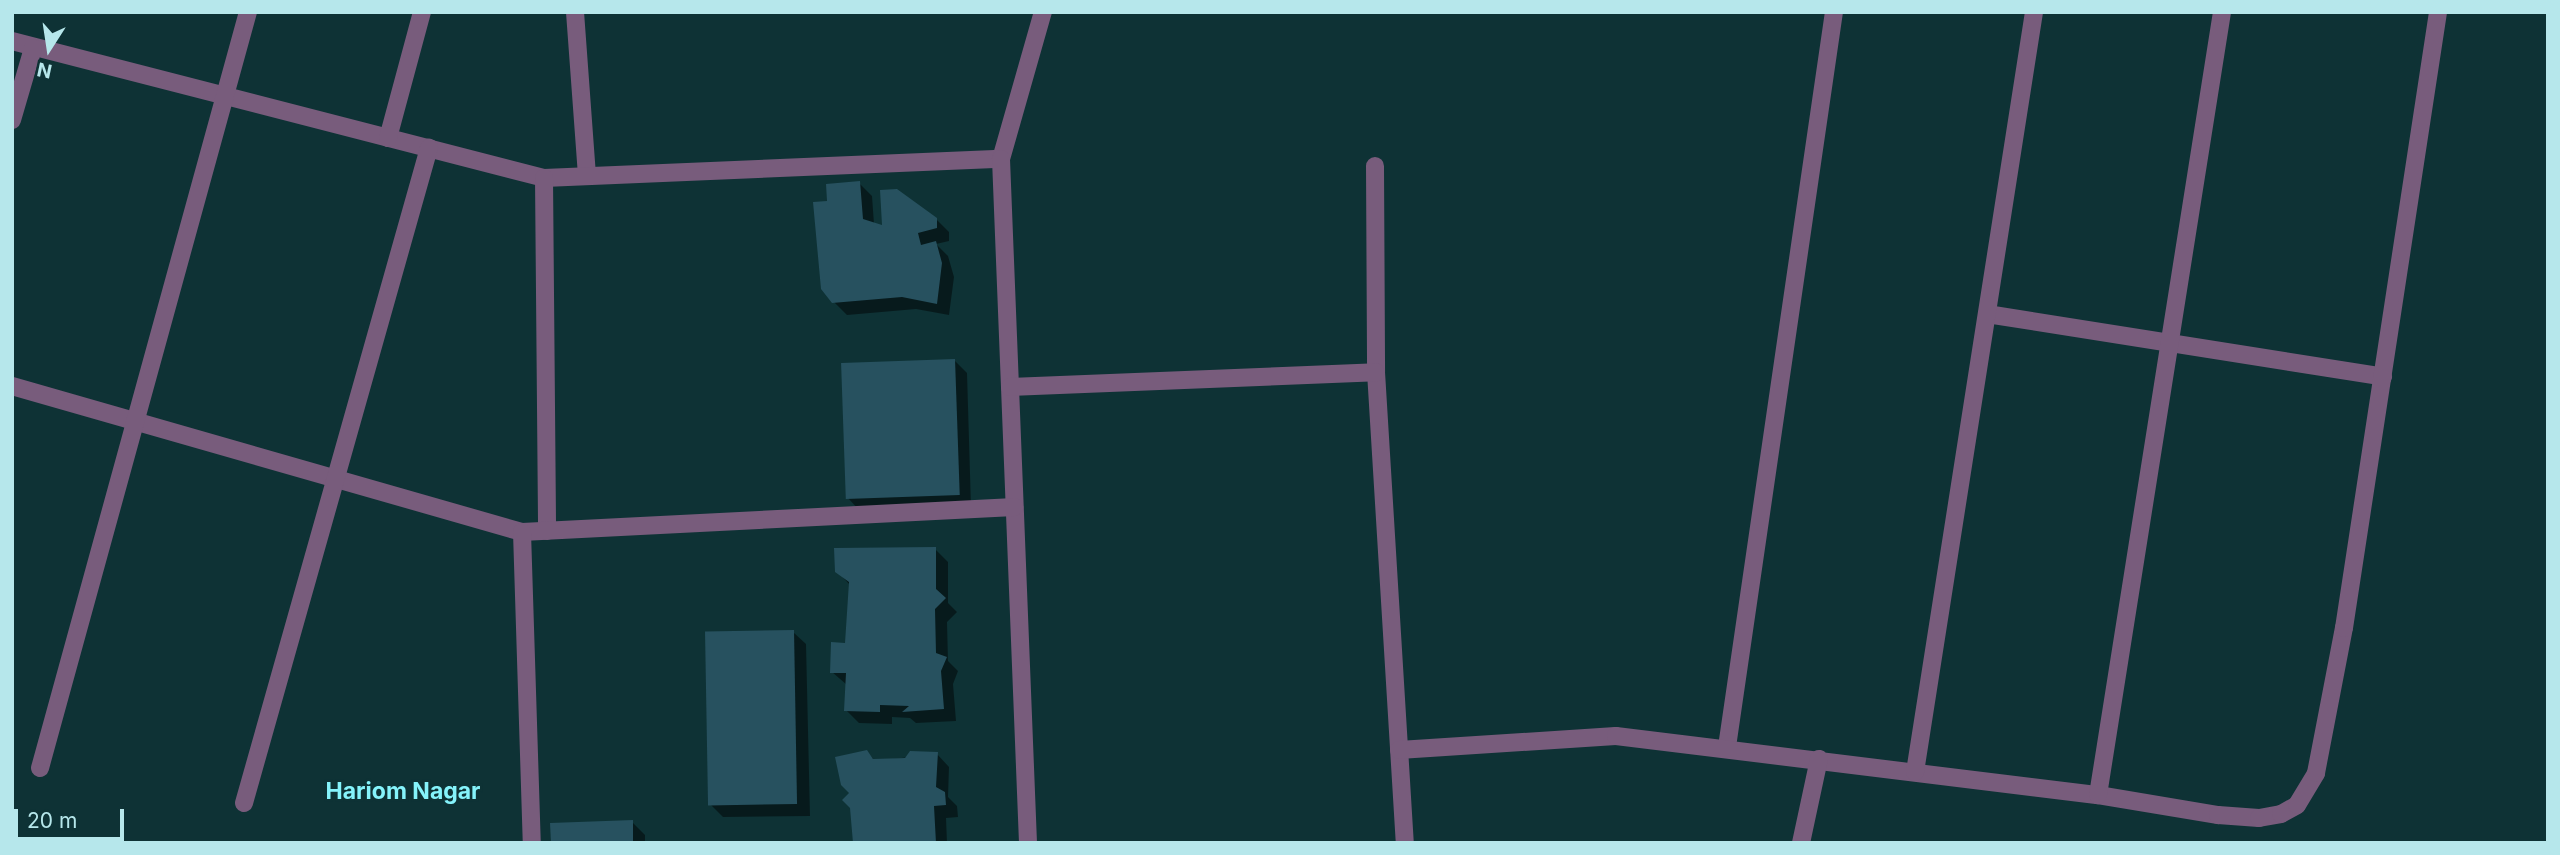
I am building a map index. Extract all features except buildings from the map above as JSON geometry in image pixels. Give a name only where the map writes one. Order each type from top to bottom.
[{"type":"street","points":[[40,768],[248,12]]},
{"type":"street","points":[[388,138],[422,12]]},
{"type":"street","points":[[575,12],[587,176]]},
{"type":"street","points":[[1028,843],[1001,159],[1043,12]]},
{"type":"street","points":[[1727,747],[1834,12]]},
{"type":"street","points":[[1915,772],[2034,12]]},
{"type":"street","points":[[2098,795],[2222,12]]},
{"type":"street","points":[[1399,750],[1616,736],[1727,747],[2259,818],[2281,814],[2307,794],[2316,773],[2344,628],[2438,12]]},
{"type":"street","points":[[12,41],[544,178],[1001,159]]},
{"type":"street","points":[[12,120],[33,48]]},
{"type":"street","points":[[244,803],[429,148]]},
{"type":"street","points":[[1375,166],[1376,372],[1405,843]]},
{"type":"street","points":[[544,178],[547,531]]},
{"type":"street","points":[[1987,314],[2382,377]]},
{"type":"street","points":[[1010,387],[1376,372]]},
{"type":"street","points":[[12,386],[334,481],[522,532],[1014,507]]},
{"type":"street","points":[[522,532],[533,843]]},
{"type":"street","points":[[1801,843],[1819,759]]},
{"type":"district","name":"Hariom Nagar","points":[[403,791]]}]
